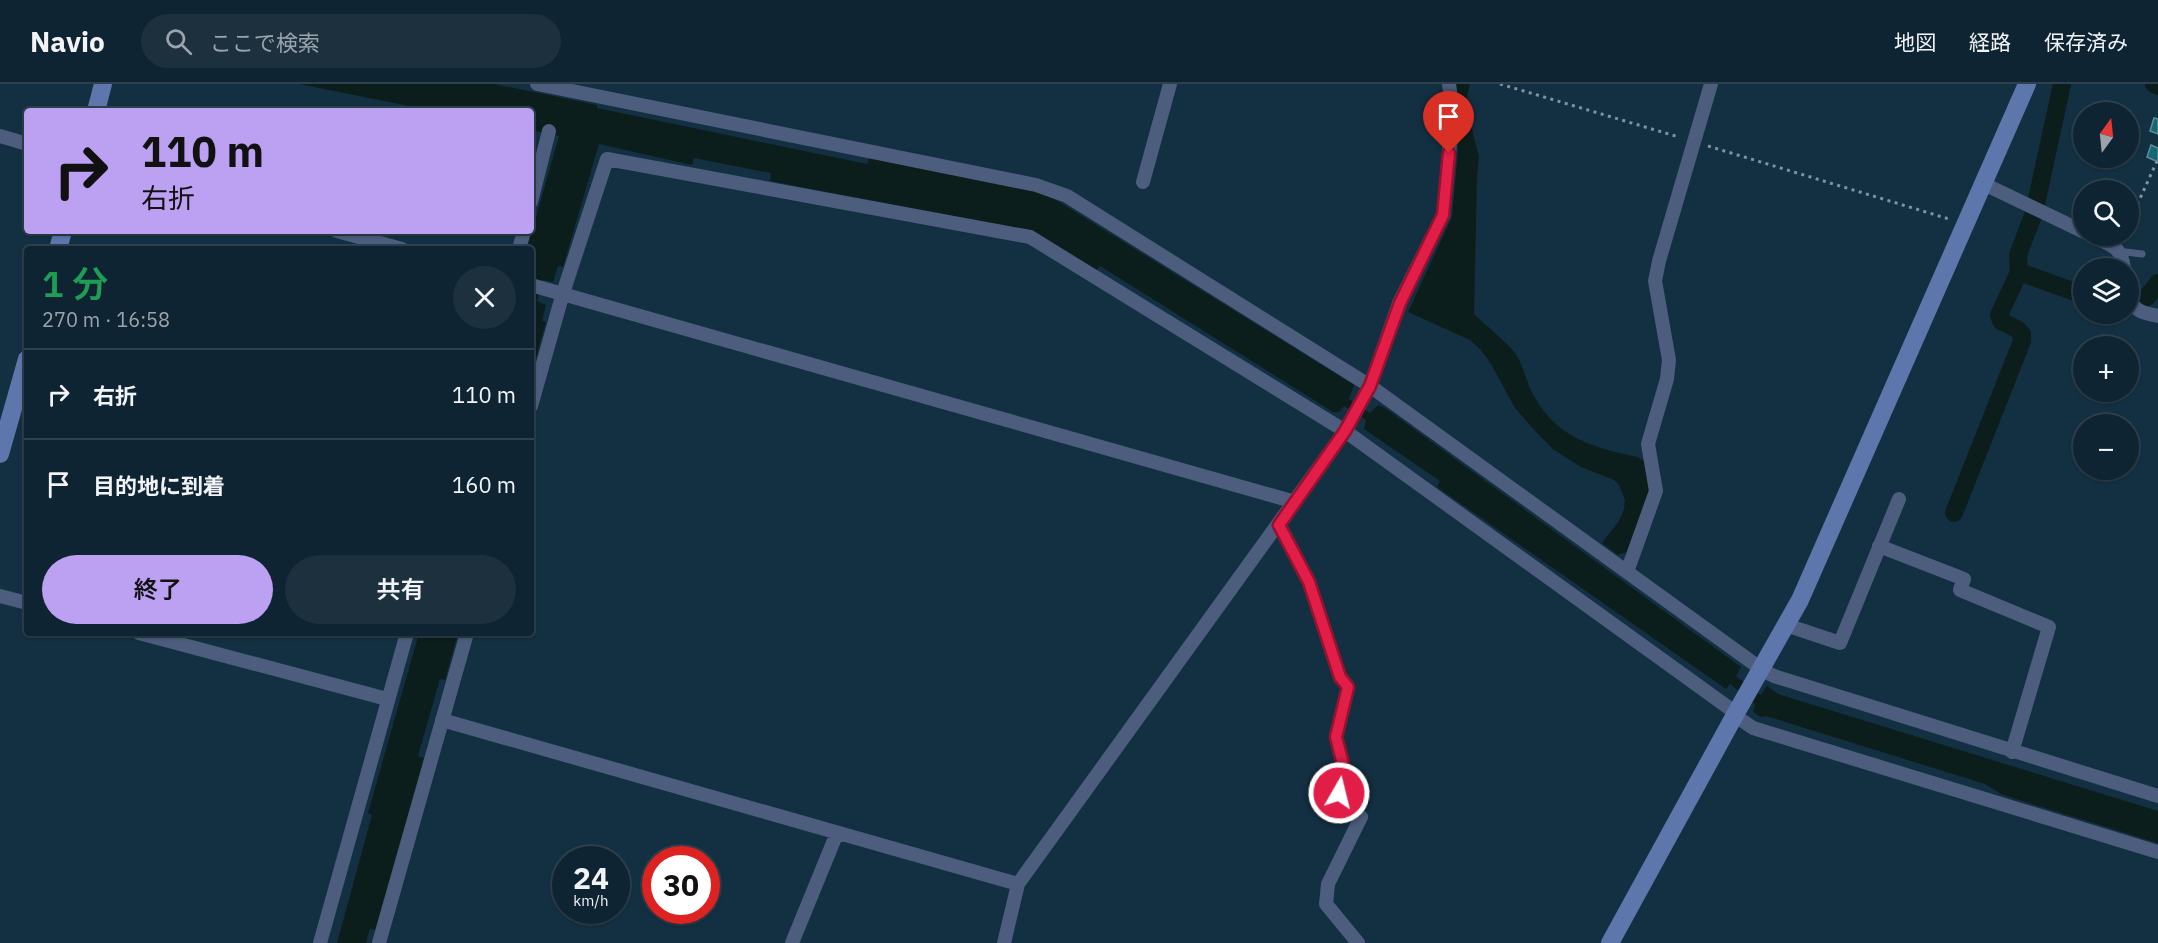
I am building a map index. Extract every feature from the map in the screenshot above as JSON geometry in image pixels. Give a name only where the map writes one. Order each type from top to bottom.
[{"type":"street","points":[[97,108],[103,84]]},
{"type":"street","points":[[537,84],[1036,184],[1067,196],[1370,386],[1627,572],[1759,671],[2158,796]]},
{"type":"street","points":[[1143,182],[1170,84]]},
{"type":"street","points":[[1004,943],[1018,884],[1279,525],[1345,431],[1370,386],[1400,303],[1443,215],[1453,112],[1449,84]]},
{"type":"street","points":[[1627,572],[1656,491],[1648,444],[1667,379],[1669,360],[1655,281],[1711,84]]},
{"type":"street","points":[[1610,943],[1737,710],[1800,600],[2027,84]]},
{"type":"street","points":[[534,190],[549,131]]},
{"type":"street","points":[[0,136],[24,143]]},
{"type":"street","points":[[534,395],[563,293],[607,159],[1030,237],[1345,431],[1737,710],[1753,728],[2158,852]]},
{"type":"street","points":[[1984,184],[2073,227]]},
{"type":"street","points":[[348,234],[391,246]]},
{"type":"street","points":[[2112,246],[2118,249],[2122,258]]},
{"type":"street","points":[[534,286],[1295,502]]},
{"type":"street","points":[[2139,308],[2145,313],[2158,316]]},
{"type":"street","points":[[0,454],[24,370]]},
{"type":"street","points":[[1786,625],[1840,643],[1899,500]]},
{"type":"street","points":[[1279,525],[1309,582],[1340,677],[1348,687],[1336,737],[1344,768],[1339,793],[1340,801],[1361,817],[1328,884],[1326,904],[1358,943]]},
{"type":"street","points":[[1880,546],[1964,579],[1960,590],[2049,627],[2012,752]]},
{"type":"street","points":[[0,596],[24,602]]},
{"type":"street","points":[[150,636],[387,699]]},
{"type":"street","points":[[321,943],[406,636]]},
{"type":"street","points":[[379,943],[466,636]]},
{"type":"street","points":[[442,720],[1018,884]]},
{"type":"street","points":[[792,943],[837,833]]},
{"type":"lane","points":[[2124,258],[2126,252],[2142,254]]},
{"type":"path","points":[[1500,84],[1965,224]]},
{"type":"path","points":[[2139,200],[2157,161]]},
{"type":"path","points":[[2154,167],[2158,171]]},
{"type":"shaded area","points":[[299,84],[494,84],[597,105],[597,108],[867,164],[869,158],[1037,192],[1056,200],[1354,385],[1349,399],[1370,413],[1378,405],[1385,408],[1741,667],[1736,676],[1761,695],[1767,686],[1778,694],[2158,811],[2158,843],[2003,795],[1985,784],[1766,716],[1761,717],[1753,712],[1755,704],[1730,684],[1726,689],[1437,487],[1440,481],[1364,429],[1366,420],[1344,406],[1339,412],[1333,412],[1100,266],[1096,271],[1033,231],[770,181],[771,173],[694,158],[692,165],[599,144],[563,267],[558,266],[553,282],[543,280],[537,301],[546,305],[542,321],[546,322],[534,365],[534,278],[536,271],[534,270],[534,246],[528,246],[531,234],[534,234],[534,224],[559,136],[534,131],[534,108],[419,108]]},
{"type":"shaded area","points":[[1453,84],[1470,84],[1467,98],[1469,118],[1479,157],[1474,314],[1515,353],[1534,396],[1554,422],[1578,439],[1606,450],[1638,457],[1645,462],[1649,492],[1630,551],[1618,555],[1602,543],[1619,521],[1624,509],[1625,500],[1619,485],[1614,480],[1581,467],[1553,449],[1515,408],[1491,364],[1470,340],[1408,312],[1452,217],[1461,116],[1459,99]]},
{"type":"shaded area","points":[[418,636],[457,636],[445,680],[440,679],[418,756],[424,758],[375,930],[370,929],[366,943],[337,943],[372,815],[368,813]]},
{"type":"building","points":[[2154,118],[2158,119],[2158,134],[2150,131]]},
{"type":"building","points":[[2151,145],[2158,148],[2158,162],[2147,157]]},
{"type":"waterway","points":[[1954,513],[2022,341],[2022,334],[2001,321],[1999,315],[2019,272],[2018,255],[2034,213],[2062,84]]},
{"type":"waterway","points":[[2154,84],[2158,86]]},
{"type":"waterway","points":[[2019,272],[2073,291]]},
{"type":"waterway","points":[[2139,299],[2147,297],[2158,283]]},
{"type":"route","points":[[1339,793],[1344,768],[1336,737],[1348,687],[1340,677],[1309,582],[1279,525],[1345,431],[1370,386],[1400,303],[1443,215],[1449,153]]}]
